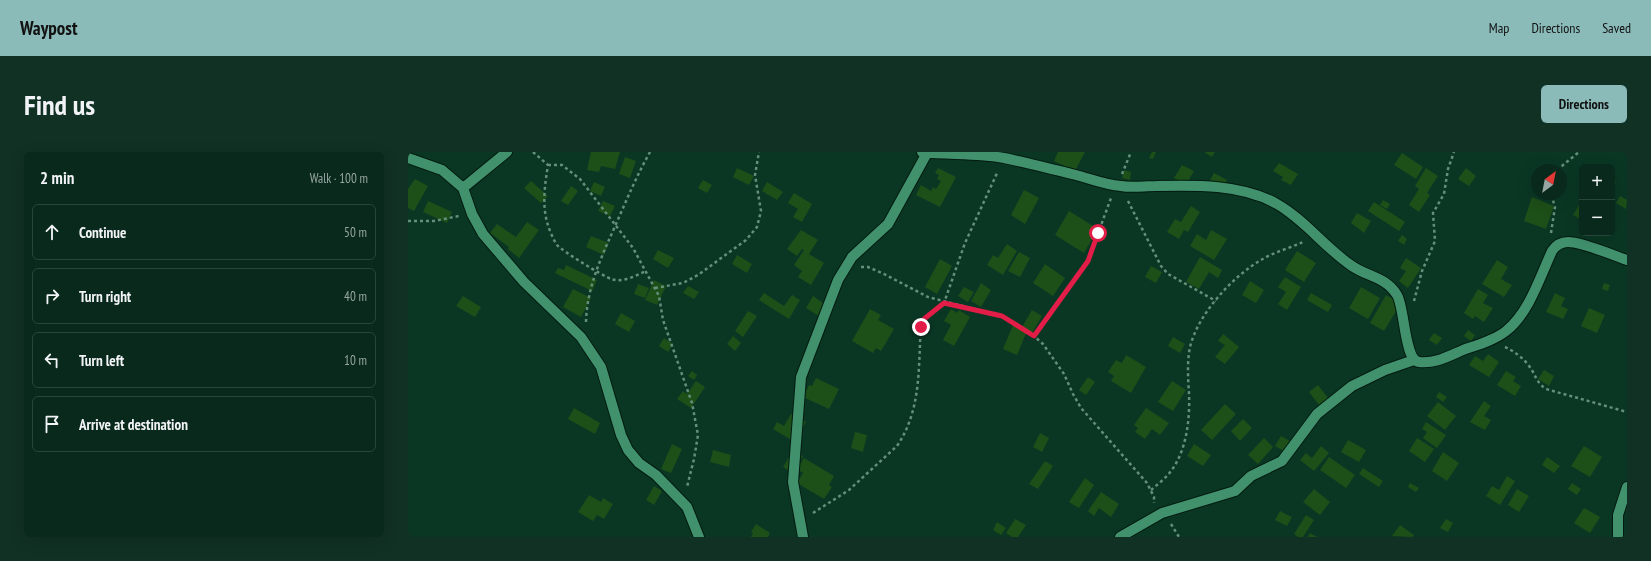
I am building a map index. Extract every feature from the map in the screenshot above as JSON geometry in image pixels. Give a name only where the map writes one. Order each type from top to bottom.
[{"type":"street","points":[[463,188],[507,152]]},
{"type":"street","points":[[803,537],[793,482],[801,377],[838,280],[852,257],[888,224],[925,152],[962,153],[1005,158],[1058,170],[1100,183],[1119,186],[1197,185],[1248,193],[1278,204],[1290,212],[1354,268],[1380,278],[1390,285],[1398,295],[1404,316],[1409,352],[1414,360]]},
{"type":"street","points":[[408,158],[442,170],[463,188],[472,214],[483,234],[524,282],[565,320],[588,346],[601,367],[620,435],[628,450],[639,463],[656,475],[687,507],[699,537]]},
{"type":"street","points":[[1120,537],[1131,534],[1154,518],[1171,510],[1234,491],[1251,476],[1282,461],[1317,414],[1352,386],[1371,376],[1414,360],[1420,362],[1438,361],[1505,332],[1519,317],[1530,298],[1552,251],[1558,244],[1568,242],[1578,244],[1627,260]]},
{"type":"street","points":[[1618,537],[1618,515],[1627,487]]},
{"type":"path","points":[[533,152],[548,165],[562,165],[580,179],[633,248],[659,296],[663,320],[692,403],[698,435],[694,459],[686,488],[687,507]]},
{"type":"path","points":[[588,346],[586,314],[589,296],[601,254],[616,224],[628,194],[650,152]]},
{"type":"path","points":[[655,288],[683,283],[698,275],[746,240],[757,227],[761,211],[754,175],[759,152]]},
{"type":"path","points":[[1034,336],[1088,261],[1119,186],[1122,172],[1131,152]]},
{"type":"path","points":[[1404,316],[1417,292],[1422,271],[1435,241],[1433,213],[1444,194],[1448,169],[1454,152]]},
{"type":"path","points":[[1564,164],[1579,152]]},
{"type":"path","points":[[801,521],[849,490],[897,446],[903,437],[917,395],[921,325],[924,319],[944,303],[965,243],[985,196],[1005,158]]},
{"type":"path","points":[[548,165],[544,195],[547,223],[557,245],[611,279],[629,279],[646,271]]},
{"type":"path","points":[[1119,186],[1161,266],[1168,274],[1216,301]]},
{"type":"path","points":[[1550,238],[1555,207],[1553,200]]},
{"type":"path","points":[[408,221],[434,222],[472,214]]},
{"type":"path","points":[[1151,490],[1171,471],[1182,453],[1189,407],[1188,374],[1190,348],[1197,328],[1216,301],[1234,280],[1262,259],[1316,236]]},
{"type":"path","points":[[846,266],[868,267],[928,298],[1002,316],[1034,336],[1043,344],[1064,374],[1072,394],[1081,408],[1097,424],[1151,490],[1154,497],[1154,518]]},
{"type":"path","points":[[1486,340],[1500,344],[1518,354],[1532,372],[1538,383],[1546,389],[1627,412]]},
{"type":"building","points":[[591,152],[620,152],[615,169],[601,166],[599,172],[587,170]]},
{"type":"building","points":[[1058,152],[1085,152],[1075,171],[1054,161]]},
{"type":"building","points":[[1152,152],[1156,152],[1153,159],[1149,158]]},
{"type":"building","points":[[1204,152],[1215,152],[1212,157]]},
{"type":"building","points":[[1402,153],[1423,167],[1416,179],[1394,165]]},
{"type":"building","points":[[625,157],[636,161],[630,178],[619,174]]},
{"type":"building","points":[[1279,163],[1298,174],[1291,185],[1281,180],[1283,177],[1273,171]]},
{"type":"building","points":[[1182,165],[1194,171],[1186,185],[1174,178]]},
{"type":"building","points":[[737,168],[754,176],[749,185],[733,177]]},
{"type":"building","points":[[938,168],[956,177],[940,207],[916,195],[921,185],[931,191],[933,187],[936,189],[941,181],[937,179],[939,175],[935,173]]},
{"type":"building","points":[[1426,168],[1438,176],[1427,193],[1430,195],[1419,212],[1409,205],[1419,189],[1415,186]]},
{"type":"building","points":[[1466,168],[1476,176],[1469,186],[1458,179]]},
{"type":"building","points":[[1124,170],[1131,172],[1130,180],[1122,178]]},
{"type":"building","points":[[1214,173],[1227,180],[1221,191],[1208,184]]},
{"type":"building","points":[[415,179],[428,186],[414,211],[408,208],[408,189]]},
{"type":"building","points":[[703,180],[712,185],[707,193],[698,188]]},
{"type":"building","points":[[531,181],[548,196],[541,203],[524,188]]},
{"type":"building","points":[[594,182],[605,187],[601,196],[590,191]]},
{"type":"building","points":[[767,182],[783,192],[777,200],[762,191]]},
{"type":"building","points":[[571,186],[578,191],[568,205],[561,201]]},
{"type":"building","points":[[1024,190],[1039,198],[1025,224],[1011,215]]},
{"type":"building","points":[[794,193],[812,204],[802,222],[793,217],[798,209],[788,203]]},
{"type":"building","points":[[1620,196],[1627,200],[1626,209],[1616,203]]},
{"type":"building","points":[[1383,200],[1390,204],[1387,209],[1380,205]]},
{"type":"building","points":[[1531,200],[1539,200],[1554,206],[1546,229],[1524,221]]},
{"type":"building","points":[[428,201],[452,212],[447,223],[423,212]]},
{"type":"building","points":[[603,201],[615,206],[610,216],[598,211]]},
{"type":"building","points":[[1374,202],[1405,222],[1399,231],[1368,211]]},
{"type":"building","points":[[1579,205],[1579,218],[1573,215]]},
{"type":"building","points":[[1191,206],[1200,212],[1188,232],[1184,230],[1179,239],[1167,232],[1175,219],[1181,222]]},
{"type":"building","points":[[1069,211],[1098,229],[1084,253],[1055,235]]},
{"type":"building","points":[[1357,213],[1371,221],[1364,233],[1351,223]]},
{"type":"building","points":[[527,222],[539,230],[519,258],[508,249],[509,247],[490,233],[497,224],[516,237]]},
{"type":"building","points":[[801,230],[818,240],[809,254],[824,263],[811,285],[798,277],[802,271],[794,265],[804,250],[802,249],[797,256],[787,249]]},
{"type":"building","points":[[1211,230],[1227,239],[1214,260],[1190,246],[1197,234],[1206,240]]},
{"type":"building","points":[[1402,235],[1407,239],[1404,245],[1398,241]]},
{"type":"building","points":[[591,236],[609,243],[604,255],[586,247]]},
{"type":"building","points":[[1007,244],[1017,251],[1003,275],[987,265],[993,255],[998,258]]},
{"type":"building","points":[[658,250],[674,258],[668,268],[653,259]]},
{"type":"building","points":[[1297,251],[1316,263],[1304,282],[1285,270]]},
{"type":"building","points":[[1019,252],[1030,258],[1020,277],[1008,271]]},
{"type":"building","points":[[737,255],[752,264],[747,273],[732,264]]},
{"type":"building","points":[[1200,257],[1222,270],[1218,278],[1209,272],[1199,289],[1186,282]]},
{"type":"building","points":[[1406,258],[1421,268],[1408,288],[1399,281],[1406,271],[1400,268]]},
{"type":"building","points":[[940,259],[952,266],[937,294],[925,287]]},
{"type":"building","points":[[1497,260],[1508,267],[1501,279],[1512,285],[1504,297],[1482,284]]},
{"type":"building","points":[[1045,264],[1065,278],[1053,296],[1033,283]]},
{"type":"building","points":[[566,265],[597,280],[592,291],[555,273],[558,268],[564,270]]},
{"type":"building","points":[[1151,266],[1162,272],[1156,283],[1145,277]]},
{"type":"building","points":[[1285,277],[1301,287],[1287,310],[1278,304],[1286,292],[1278,287]]},
{"type":"building","points":[[654,280],[666,286],[657,305],[645,300]]},
{"type":"building","points":[[1250,281],[1264,290],[1256,303],[1242,295]]},
{"type":"building","points":[[981,283],[991,290],[981,307],[971,301]]},
{"type":"building","points":[[1604,283],[1610,285],[1608,291],[1602,289]]},
{"type":"building","points":[[638,284],[649,288],[645,298],[634,294]]},
{"type":"building","points":[[688,286],[699,292],[694,299],[683,293]]},
{"type":"building","points":[[964,287],[974,292],[968,302],[958,296]]},
{"type":"building","points":[[1361,287],[1380,298],[1368,319],[1349,308]]},
{"type":"building","points":[[573,289],[591,298],[581,317],[563,307]]},
{"type":"building","points":[[1478,289],[1488,295],[1483,303],[1493,308],[1484,322],[1475,316],[1473,319],[1464,313]]},
{"type":"building","points":[[764,293],[784,306],[792,295],[800,300],[789,319],[759,300]]},
{"type":"building","points":[[1311,293],[1332,305],[1328,312],[1307,300]]},
{"type":"building","points":[[1555,293],[1565,298],[1561,306],[1568,309],[1563,319],[1546,312]]},
{"type":"building","points":[[1386,295],[1401,303],[1384,331],[1370,323]]},
{"type":"building","points":[[463,296],[481,307],[475,317],[456,306]]},
{"type":"building","points":[[813,296],[829,307],[822,318],[806,308]]},
{"type":"building","points":[[1589,308],[1605,315],[1597,333],[1581,326]]},
{"type":"building","points":[[870,309],[881,315],[878,320],[894,329],[881,351],[876,348],[873,353],[852,341]]},
{"type":"building","points":[[951,309],[957,313],[959,310],[970,317],[954,346],[943,340],[951,325],[944,321]]},
{"type":"building","points":[[1032,310],[1042,316],[1032,333],[1022,327]]},
{"type":"building","points":[[748,311],[757,316],[743,337],[735,331]]},
{"type":"building","points":[[621,313],[635,321],[629,332],[615,324]]},
{"type":"building","points":[[1013,325],[1027,331],[1017,355],[1003,349]]},
{"type":"building","points":[[1468,330],[1475,335],[1471,341],[1464,336]]},
{"type":"building","points":[[1434,333],[1442,338],[1437,345],[1429,340]]},
{"type":"building","points":[[1223,334],[1239,347],[1225,364],[1215,357],[1225,345],[1218,341]]},
{"type":"building","points":[[733,336],[741,343],[735,351],[727,344]]},
{"type":"building","points":[[1173,337],[1185,344],[1180,353],[1168,346]]},
{"type":"building","points":[[664,338],[673,344],[668,352],[659,346]]},
{"type":"building","points":[[1488,354],[1499,362],[1489,377],[1469,365],[1475,356],[1483,361]]},
{"type":"building","points":[[1126,355],[1146,367],[1131,393],[1111,381],[1114,376],[1108,372],[1116,360],[1122,363]]},
{"type":"building","points":[[1544,370],[1554,376],[1549,386],[1538,379]]},
{"type":"building","points":[[692,371],[697,375],[694,380],[688,376]]},
{"type":"building","points":[[1506,371],[1516,377],[1513,381],[1521,386],[1515,396],[1497,385]]},
{"type":"building","points":[[1088,377],[1095,382],[1086,395],[1079,390]]},
{"type":"building","points":[[816,378],[839,389],[829,409],[803,397],[809,385],[812,386]]},
{"type":"building","points":[[696,381],[705,387],[691,408],[677,399],[683,391],[687,394]]},
{"type":"building","points":[[1172,381],[1186,390],[1173,411],[1158,402]]},
{"type":"building","points":[[1318,385],[1328,398],[1319,405],[1309,392]]},
{"type":"building","points":[[1439,392],[1447,397],[1443,402],[1436,397]]},
{"type":"building","points":[[1484,401],[1491,406],[1484,416],[1491,420],[1485,430],[1470,422]]},
{"type":"building","points":[[1438,402],[1456,416],[1445,430],[1427,416]]},
{"type":"building","points":[[1225,404],[1236,414],[1212,440],[1201,430]]},
{"type":"building","points":[[574,408],[600,423],[595,434],[568,419]]},
{"type":"building","points":[[1146,408],[1169,423],[1160,435],[1152,429],[1145,439],[1135,432],[1138,428],[1134,425]]},
{"type":"building","points":[[791,414],[806,422],[795,442],[773,429],[777,422],[784,426]]},
{"type":"building","points":[[1243,419],[1252,428],[1240,441],[1231,431]]},
{"type":"building","points":[[1426,422],[1446,435],[1437,448],[1423,438],[1427,432],[1422,429]]},
{"type":"building","points":[[855,432],[867,435],[863,452],[851,448]]},
{"type":"building","points":[[1040,433],[1049,438],[1042,452],[1033,447]]},
{"type":"building","points":[[1281,436],[1290,441],[1284,451],[1275,446]]},
{"type":"building","points":[[1264,438],[1273,447],[1258,464],[1248,455]]},
{"type":"building","points":[[1417,438],[1434,449],[1425,462],[1409,451]]},
{"type":"building","points":[[1348,440],[1366,450],[1359,462],[1341,452]]},
{"type":"building","points":[[672,444],[682,449],[671,473],[661,469]]},
{"type":"building","points":[[1194,444],[1211,455],[1203,466],[1187,456]]},
{"type":"building","points":[[1321,446],[1329,453],[1314,471],[1300,460],[1306,453],[1312,458]]},
{"type":"building","points":[[1584,446],[1602,457],[1590,477],[1571,466]]},
{"type":"building","points":[[713,450],[731,455],[729,467],[710,462]]},
{"type":"building","points":[[793,450],[803,456],[793,473],[783,467]]},
{"type":"building","points":[[1443,452],[1459,463],[1447,481],[1432,471]]},
{"type":"building","points":[[1329,457],[1355,475],[1346,488],[1320,470]]},
{"type":"building","points":[[1547,457],[1560,466],[1554,473],[1542,465]]},
{"type":"building","points":[[804,458],[834,476],[829,485],[832,487],[824,499],[797,483],[803,473],[797,469]]},
{"type":"building","points":[[1045,461],[1053,466],[1038,489],[1029,484]]},
{"type":"building","points":[[1363,468],[1383,481],[1379,487],[1359,474]]},
{"type":"building","points":[[1507,476],[1515,481],[1500,505],[1486,496],[1492,486],[1499,490]]},
{"type":"building","points":[[1085,478],[1094,485],[1079,508],[1069,502]]},
{"type":"building","points":[[1410,483],[1419,488],[1416,492],[1408,487]]},
{"type":"building","points":[[1572,483],[1581,489],[1577,495],[1568,489]]},
{"type":"building","points":[[654,486],[662,491],[654,505],[646,500]]},
{"type":"building","points":[[1314,489],[1330,502],[1320,515],[1303,502]]},
{"type":"building","points":[[1517,489],[1529,496],[1519,512],[1508,505]]},
{"type":"building","points":[[1101,492],[1119,504],[1111,517],[1099,508],[1094,516],[1088,511]]},
{"type":"building","points":[[589,495],[601,502],[603,498],[613,504],[604,519],[597,515],[593,521],[578,512]]},
{"type":"building","points":[[1584,508],[1600,517],[1590,533],[1574,523]]},
{"type":"building","points":[[1280,511],[1292,517],[1287,526],[1275,520]]},
{"type":"building","points":[[1306,515],[1314,520],[1303,537],[1298,537],[1294,534]]},
{"type":"building","points":[[1015,519],[1026,525],[1018,537],[1012,537],[1006,533]]},
{"type":"building","points":[[1446,519],[1453,523],[1448,532],[1440,528]]},
{"type":"building","points":[[997,522],[1006,528],[1001,535],[993,530]]},
{"type":"building","points":[[756,524],[770,533],[768,537],[751,537],[753,533],[751,532]]},
{"type":"building","points":[[1400,525],[1414,535],[1412,537],[1392,536]]},
{"type":"building","points":[[1310,533],[1317,537],[1308,537]]},
{"type":"route","points":[[921,327],[924,319],[944,303],[1002,316],[1034,336],[1088,261],[1098,233]]}]
